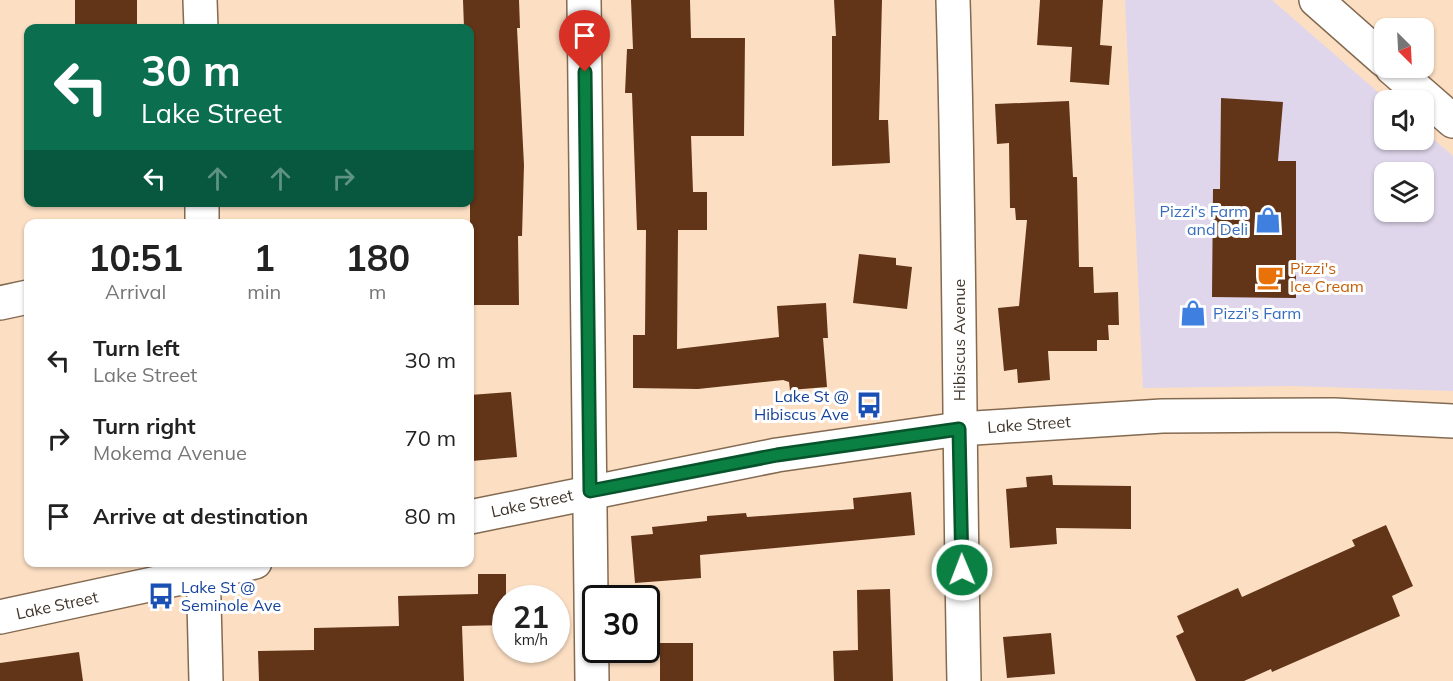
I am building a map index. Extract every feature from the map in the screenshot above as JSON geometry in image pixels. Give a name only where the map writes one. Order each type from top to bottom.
[{"type":"street","points":[[200,0],[201,24]]},
{"type":"street","points":[[584,0],[592,681]]},
{"type":"street","name":"Hibiscus Avenue","points":[[953,0],[959,200],[959,429],[964,681]]},
{"type":"street","points":[[1316,0],[1374,51]]},
{"type":"street","points":[[1404,78],[1453,121]]},
{"type":"street","points":[[0,303],[24,298]]},
{"type":"street","name":"Lake Street","points":[[474,516],[777,455],[959,429],[1162,417],[1334,415],[1453,421]]},
{"type":"street","points":[[203,568],[206,681]]},
{"type":"street","name":"Lake Street","points":[[0,617],[203,568]]},
{"type":"shaded area","points":[[1125,0],[1272,0],[1376,90],[1374,150],[1434,150],[1434,140],[1453,156],[1453,391],[1291,386],[1143,388]]},
{"type":"building","points":[[75,0],[137,0],[137,24],[75,24]]},
{"type":"building","points":[[463,0],[519,0],[520,28],[517,28],[524,165],[522,236],[518,236],[519,305],[474,305],[474,219],[470,219],[470,207],[474,207],[474,24],[464,24]]},
{"type":"building","points":[[631,0],[690,0],[691,38],[745,38],[744,136],[691,136],[693,192],[707,192],[707,230],[678,230],[677,349],[779,337],[777,306],[826,303],[828,338],[823,338],[827,387],[790,390],[789,382],[783,380],[698,389],[633,388],[633,335],[645,335],[646,230],[637,230],[632,93],[625,93],[627,49],[633,49]]},
{"type":"building","points":[[834,0],[882,0],[879,120],[888,120],[890,163],[832,166],[832,36],[836,36]]},
{"type":"building","points":[[1040,0],[1103,0],[1100,45],[1112,46],[1109,85],[1070,82],[1072,47],[1037,45]]},
{"type":"building","points":[[1221,98],[1283,102],[1278,161],[1296,161],[1296,298],[1212,297],[1213,189],[1220,189]]},
{"type":"building","points":[[1069,101],[1073,177],[1077,177],[1079,267],[1093,267],[1094,293],[1118,292],[1119,325],[1108,325],[1109,340],[1097,340],[1097,351],[1048,351],[1050,380],[1018,383],[1017,369],[1004,371],[998,308],[1019,306],[1027,220],[1016,220],[1015,208],[1010,208],[1009,143],[997,144],[995,104]]},
{"type":"building","points":[[859,254],[896,258],[896,265],[912,267],[907,309],[853,303]]},
{"type":"building","points":[[511,392],[517,457],[474,461],[474,395]]},
{"type":"building","points":[[1052,475],[1053,485],[1131,486],[1131,529],[1056,528],[1057,544],[1010,548],[1006,489],[1027,487],[1026,477]]},
{"type":"building","points":[[911,492],[915,535],[700,555],[701,578],[635,583],[631,536],[653,534],[652,527],[707,521],[707,516],[746,513],[747,517],[854,509],[853,498]]},
{"type":"building","points":[[1386,525],[1413,586],[1392,596],[1400,616],[1272,672],[1271,669],[1244,681],[1196,681],[1176,636],[1184,632],[1177,616],[1238,588],[1242,597],[1355,546],[1352,540]]},
{"type":"building","points":[[478,574],[506,574],[506,585],[492,585],[492,625],[462,626],[464,681],[259,681],[258,651],[314,650],[314,628],[399,626],[398,596],[478,594]]},
{"type":"building","points":[[890,589],[893,681],[834,681],[833,651],[858,650],[857,590]]},
{"type":"building","points":[[1051,633],[1055,674],[1007,678],[1003,637]]},
{"type":"building","points":[[660,643],[693,643],[693,681],[660,681]]},
{"type":"building","points":[[79,652],[83,681],[0,681],[0,663]]},
{"type":"place","name":"Pizzi's Farm and Deli","points":[[1268,220]]},
{"type":"place","name":"Pizzi's Ice Cream","points":[[1270,277]]},
{"type":"place","name":"Pizzi's Farm","points":[[1193,313]]},
{"type":"place","name":"Lake St @ Hibiscus Ave","points":[[869,405]]},
{"type":"place","name":"Lake St @ Seminole Ave","points":[[161,596]]},
{"type":"route","points":[[585,72],[590,491],[777,455],[959,429],[962,570]]}]
